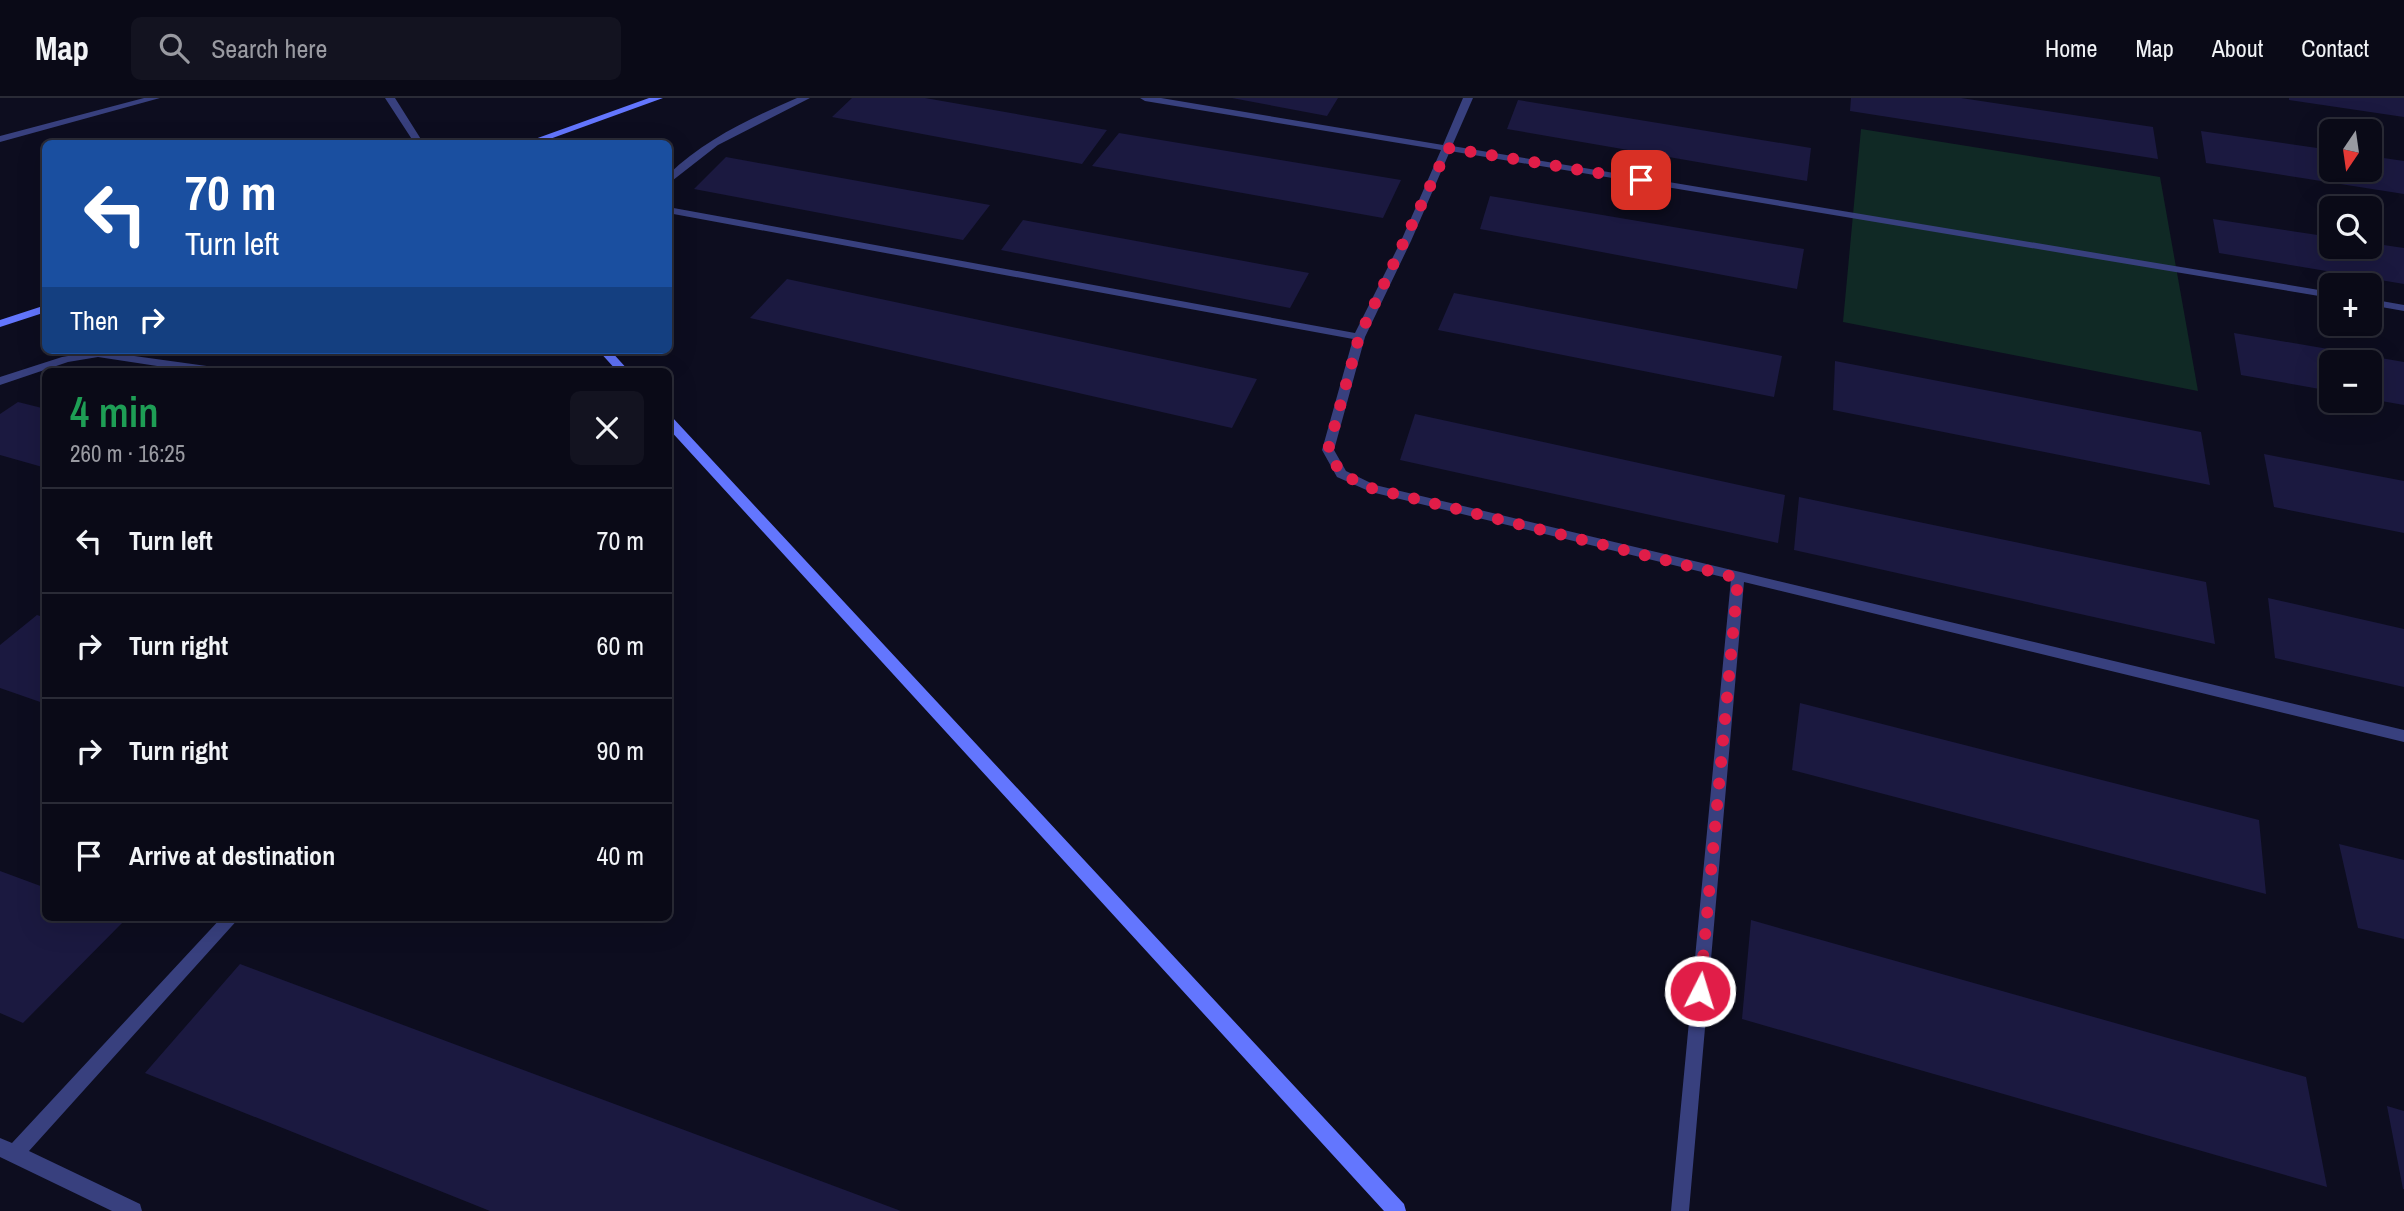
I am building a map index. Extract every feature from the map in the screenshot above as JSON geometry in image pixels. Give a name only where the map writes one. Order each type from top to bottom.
[{"type":"street","points":[[0,139],[155,98]]},
{"type":"street","points":[[390,98],[417,140]]},
{"type":"street","points":[[537,140],[658,98]]},
{"type":"street","points":[[672,177],[729,135],[805,98]]},
{"type":"street","points":[[1145,98],[2319,293]]},
{"type":"street","points":[[1468,98],[1448,148],[1359,337],[1328,450],[1341,474],[1371,488],[2404,736]]},
{"type":"street","points":[[672,210],[1359,337]]},
{"type":"street","points":[[2382,304],[2404,307]]},
{"type":"street","points":[[0,324],[42,309]]},
{"type":"street","points":[[0,381],[66,359],[98,354],[194,368]]},
{"type":"street","points":[[608,354],[620,368]]},
{"type":"street","points":[[672,424],[1397,1211]]},
{"type":"street","points":[[1680,1211],[1738,578]]},
{"type":"street","points":[[133,1211],[7,1151],[228,921]]},
{"type":"green space","points":[[1861,129],[2160,177],[2198,391],[1843,322]]},
{"type":"building","points":[[852,98],[925,98],[1107,130],[1082,164],[832,117]]},
{"type":"building","points":[[1232,98],[1338,98],[1327,116]]},
{"type":"building","points":[[1851,98],[1961,98],[2153,127],[2158,159],[1850,111]]},
{"type":"building","points":[[2404,98],[2404,117],[2289,100]]},
{"type":"building","points":[[1518,100],[1811,148],[1807,181],[1507,129]]},
{"type":"building","points":[[2201,131],[2319,148],[2319,181],[2206,163]]},
{"type":"building","points":[[1119,133],[1401,180],[1383,218],[1092,166]]},
{"type":"building","points":[[726,157],[990,205],[963,240],[694,189]]},
{"type":"building","points":[[2382,158],[2404,161],[2404,194],[2327,182],[2382,182]]},
{"type":"building","points":[[1490,196],[1804,249],[1797,289],[1480,229]]},
{"type":"building","points":[[2213,219],[2319,235],[2319,259],[2382,259],[2382,245],[2404,248],[2404,284],[2382,280],[2382,273],[2338,273],[2219,253]]},
{"type":"building","points":[[1023,220],[1309,273],[1290,308],[1001,250]]},
{"type":"building","points":[[787,279],[1257,379],[1232,428],[750,318]]},
{"type":"building","points":[[1454,293],[1782,356],[1774,397],[1438,330]]},
{"type":"building","points":[[2234,333],[2334,350],[2319,350],[2319,389],[2241,375]]},
{"type":"building","points":[[2382,358],[2404,362],[2404,405],[2382,401]]},
{"type":"building","points":[[1835,361],[2201,432],[2210,485],[1833,410]]},
{"type":"building","points":[[18,402],[42,408],[42,467],[0,455],[0,414]]},
{"type":"building","points":[[1415,414],[1785,495],[1778,543],[1400,460]]},
{"type":"building","points":[[2264,454],[2404,481],[2404,533],[2274,507]]},
{"type":"building","points":[[1799,497],[2206,582],[2215,644],[1794,550]]},
{"type":"building","points":[[2268,598],[2404,629],[2404,687],[2275,658]]},
{"type":"building","points":[[37,615],[42,617],[42,703],[0,688],[0,645]]},
{"type":"building","points":[[1800,703],[2259,820],[2266,894],[1792,770]]},
{"type":"building","points":[[2339,844],[2404,860],[2404,939],[2358,928]]},
{"type":"building","points":[[0,871],[42,887],[42,921],[124,921],[23,1023],[0,1013]]},
{"type":"building","points":[[1751,920],[2306,1077],[2327,1187],[1742,1019]]},
{"type":"building","points":[[240,964],[901,1211],[490,1211],[145,1073]]},
{"type":"building","points":[[2387,1106],[2404,1111],[2404,1189],[2403,1189]]},
{"type":"route","points":[[1641,180],[1448,148],[1359,337],[1328,450],[1341,474],[1371,488],[1738,578],[1700,991]]}]
